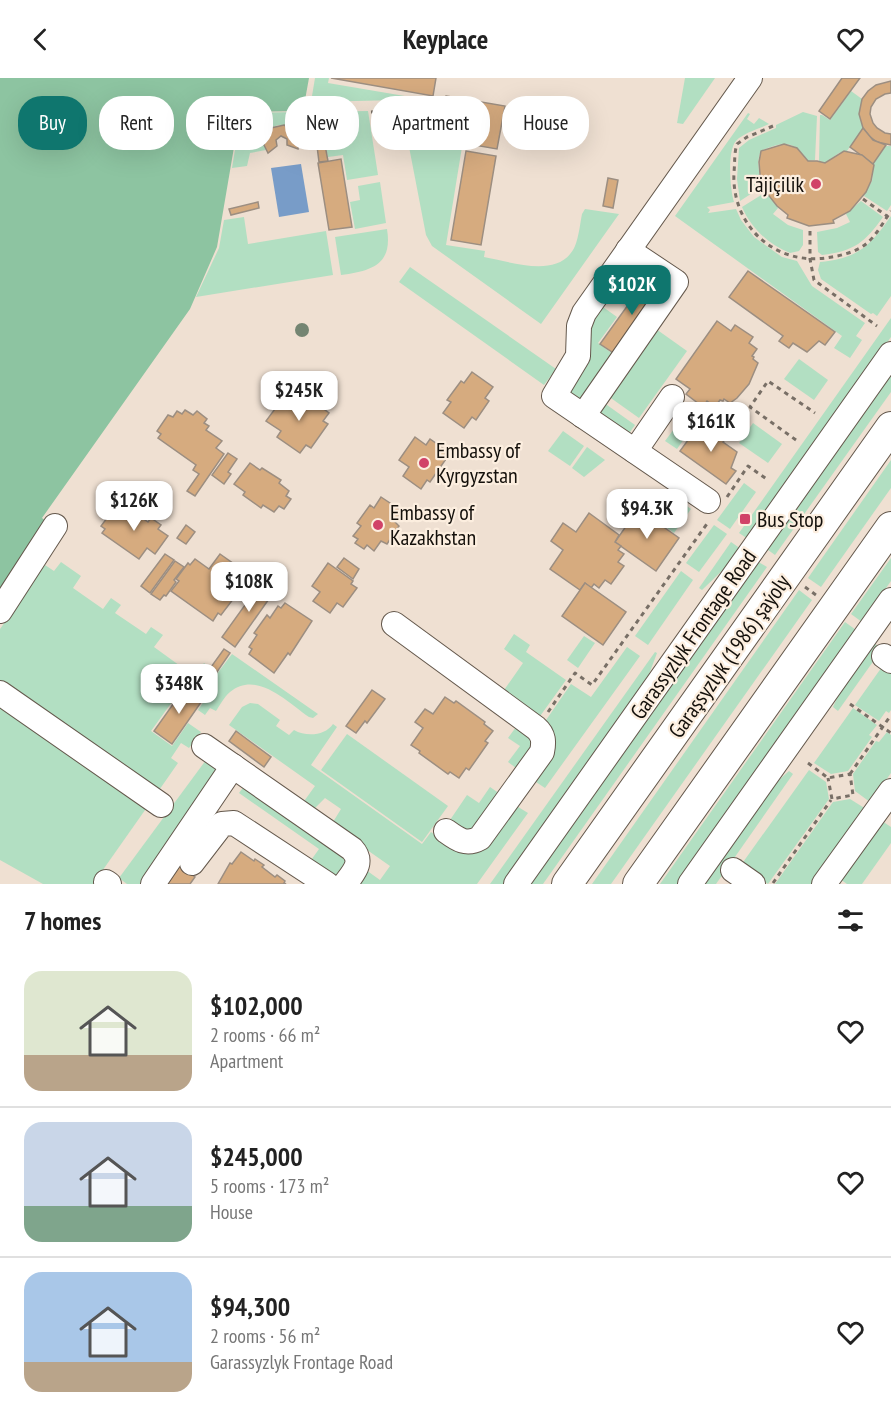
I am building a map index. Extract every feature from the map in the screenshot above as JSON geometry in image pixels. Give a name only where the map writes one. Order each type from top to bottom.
[{"type":"main road","name":"Garaşsyzlyk (1986) şaýoly","points":[[567,884],[891,427]]},
{"type":"main road","points":[[638,884],[891,527]]},
{"type":"street","points":[[715,506],[554,396],[578,356],[579,326],[584,313],[750,78]]},
{"type":"street","points":[[583,416],[676,282],[628,250]]},
{"type":"street","name":"Garassyzlyk Frontage Road","points":[[516,884],[891,354]]},
{"type":"street","points":[[635,451],[672,397]]},
{"type":"street","points":[[0,611],[55,526]]},
{"type":"street","points":[[690,884],[891,600]]},
{"type":"street","points":[[394,624],[541,732],[542,752],[484,833],[477,840],[468,842],[459,840],[446,831]]},
{"type":"street","points":[[0,693],[162,805]]},
{"type":"street","points":[[204,746],[352,849],[358,857],[358,862],[345,884]]},
{"type":"street","points":[[153,884],[233,766]]},
{"type":"street","points":[[830,882],[891,791]]},
{"type":"street","points":[[192,863],[222,824],[234,823],[327,884]]},
{"type":"street","points":[[733,870],[753,884]]},
{"type":"path","points":[[773,126],[747,137],[736,147],[734,179],[736,199],[744,219],[756,235],[784,254],[810,259],[842,255],[866,244],[891,211]]},
{"type":"path","points":[[863,198],[887,216]]},
{"type":"path","points":[[810,231],[810,259],[816,282],[878,326]]},
{"type":"path","points":[[796,440],[750,407],[762,389],[768,381],[815,413]]},
{"type":"path","points":[[536,728],[575,673],[592,685],[715,506],[748,466],[768,480]]},
{"type":"path","points":[[803,586],[816,595]]},
{"type":"path","points":[[850,704],[891,733]]},
{"type":"path","points":[[772,884],[832,799],[853,795],[850,774],[891,715]]},
{"type":"path","points":[[808,763],[828,778],[832,799]]},
{"type":"path","points":[[828,778],[850,774]]},
{"type":"green space","points":[[0,78],[309,78],[306,96],[285,96],[285,111],[273,111],[273,96],[186,96],[186,150],[234,150],[217,247],[190,309],[42,518],[46,521],[0,594]]},
{"type":"green space","points":[[315,78],[329,78],[328,83],[405,96],[371,96],[371,101],[359,101],[359,96],[312,96]]},
{"type":"green space","points":[[685,78],[715,78],[683,124],[677,123]]},
{"type":"green space","points":[[851,91],[862,99],[859,114],[863,128],[847,151],[839,153],[825,163],[819,161],[820,115],[830,120]]},
{"type":"green space","points":[[359,111],[368,111],[371,150],[374,150],[378,175],[347,180],[343,155],[328,157],[326,150],[359,150]]},
{"type":"green space","points":[[273,112],[285,112],[285,125],[273,127]]},
{"type":"green space","points":[[803,112],[817,116],[815,160],[808,161],[798,149],[788,144],[776,145],[761,151],[759,168],[763,186],[740,201],[737,179],[739,148],[749,140]]},
{"type":"green space","points":[[748,113],[750,114],[747,119],[754,124],[759,118],[769,124],[747,133],[736,141],[730,162],[734,202],[707,207],[710,210],[708,213],[736,209],[754,237],[782,257],[797,261],[812,286],[865,323],[856,336],[862,340],[850,358],[834,348],[842,336],[675,216]]},
{"type":"green space","points":[[886,146],[891,146],[891,205],[887,211],[864,196],[872,181],[874,163]]},
{"type":"green space","points":[[235,150],[266,150],[250,153],[247,166],[232,168]]},
{"type":"green space","points":[[410,150],[462,150],[446,245],[485,251],[484,257],[521,265],[547,266],[558,263],[568,256],[575,246],[585,209],[619,214],[541,324],[432,246],[426,235]]},
{"type":"green space","points":[[380,182],[386,223],[355,229],[350,202],[360,200],[358,186]]},
{"type":"green space","points":[[766,192],[778,208],[773,214],[788,225],[803,230],[803,245],[799,251],[790,253],[775,245],[756,229],[746,215],[742,207]]},
{"type":"green space","points":[[861,201],[883,217],[871,233],[858,244],[843,251],[822,255],[818,252],[817,232],[837,228],[850,222],[846,214]]},
{"type":"green space","points":[[891,216],[891,296],[877,316],[821,279],[818,270],[820,262],[845,257],[862,249],[870,243]]},
{"type":"green space","points":[[244,217],[248,244],[326,231],[333,275],[196,297],[219,248],[224,220]]},
{"type":"green space","points":[[387,229],[387,251],[378,264],[362,271],[341,275],[335,237]]},
{"type":"green space","points":[[410,267],[556,369],[544,385],[399,282]]},
{"type":"green space","points":[[603,307],[617,317],[598,343],[617,357],[584,401],[571,397],[570,392],[583,362],[590,326]]},
{"type":"green space","points":[[891,318],[891,337],[748,539],[739,533]]},
{"type":"green space","points":[[656,329],[687,351],[639,418],[608,396]]},
{"type":"green space","points":[[799,359],[828,380],[814,400],[784,379]]},
{"type":"green space","points":[[891,368],[891,392],[775,555],[764,547]]},
{"type":"green space","points":[[600,400],[635,425],[630,432],[626,432],[599,416]]},
{"type":"green space","points":[[683,417],[694,425],[677,449],[665,441]]},
{"type":"green space","points":[[753,423],[782,444],[768,463],[739,443]]},
{"type":"green space","points":[[563,431],[584,446],[570,466],[548,451]]},
{"type":"green space","points":[[587,447],[605,460],[584,477],[572,468]]},
{"type":"green space","points":[[891,460],[891,488],[821,587],[808,578]]},
{"type":"green space","points":[[744,483],[756,492],[730,529],[717,520]]},
{"type":"green space","points":[[680,501],[691,509],[674,533],[663,525]]},
{"type":"green space","points":[[714,525],[727,534],[699,572],[686,563]]},
{"type":"green space","points":[[731,542],[741,549],[702,590],[699,588]]},
{"type":"green space","points":[[891,558],[891,581],[862,622],[851,614]]},
{"type":"green space","points":[[755,560],[767,567],[543,884],[526,884]]},
{"type":"green space","points":[[61,562],[81,576],[73,588],[103,609],[111,598],[121,605],[115,613],[146,634],[151,627],[163,635],[154,647],[194,676],[204,663],[216,675],[232,654],[318,714],[313,718],[309,717],[271,691],[261,686],[251,685],[240,686],[230,692],[216,711],[210,708],[205,715],[198,710],[206,698],[185,684],[151,731],[172,746],[188,723],[201,732],[189,748],[181,743],[171,758],[178,763],[155,796],[0,688],[0,629],[45,565],[54,571]]},
{"type":"green space","points":[[681,571],[693,580],[648,645],[635,636]]},
{"type":"green space","points":[[799,590],[812,600],[611,884],[592,884]]},
{"type":"green space","points":[[845,622],[856,630],[677,884],[660,884]]},
{"type":"green space","points":[[514,634],[530,645],[526,652],[566,680],[538,719],[502,693],[523,663],[504,649]]},
{"type":"green space","points":[[584,636],[595,643],[578,668],[567,660]]},
{"type":"green space","points":[[871,641],[882,649],[838,711],[833,707],[843,685]]},
{"type":"green space","points":[[627,647],[640,656],[545,788],[533,780],[544,723],[571,684],[591,697]]},
{"type":"green space","points":[[655,652],[657,653],[648,677],[638,695],[504,884],[490,884]]},
{"type":"green space","points":[[884,664],[891,669],[891,710],[889,713],[886,711],[879,721],[855,705]]},
{"type":"green space","points":[[0,699],[150,803],[93,884],[43,884],[0,860]]},
{"type":"green space","points":[[250,703],[258,704],[280,720],[276,726],[289,735],[294,730],[304,734],[315,734],[325,731],[333,724],[337,727],[311,765],[422,844],[431,832],[448,844],[515,805],[528,813],[477,884],[356,884],[366,870],[380,880],[390,866],[333,826],[341,809],[325,798],[314,809],[302,804],[315,786],[229,725],[242,707]]},
{"type":"green space","points":[[853,708],[877,725],[869,735],[872,737],[848,771],[831,774],[814,763]]},
{"type":"green space","points":[[519,723],[536,737],[520,771],[508,762],[520,746],[508,738]]},
{"type":"green space","points":[[887,732],[891,735],[891,773],[870,802],[855,791],[853,774],[876,741],[879,742]]},
{"type":"green space","points":[[347,734],[448,806],[422,842],[321,770]]},
{"type":"green space","points":[[206,760],[220,767],[141,884],[127,884],[119,878]]},
{"type":"green space","points":[[809,770],[826,782],[829,799],[768,884],[741,865]]},
{"type":"green space","points":[[789,771],[793,774],[716,884],[699,884],[762,795]]},
{"type":"green space","points":[[245,785],[347,859],[343,874],[333,878],[309,863],[319,849],[239,793]]},
{"type":"green space","points":[[490,787],[503,796],[468,833],[448,823],[467,795],[479,803]]},
{"type":"green space","points":[[850,799],[866,809],[813,884],[775,884],[833,802]]},
{"type":"green space","points":[[882,821],[891,827],[891,843],[862,884],[847,884],[840,879]]},
{"type":"water","points":[[301,164],[309,212],[279,217],[271,168]]},
{"type":"building","points":[[331,78],[436,78],[433,96]]},
{"type":"building","points":[[842,78],[860,78],[830,119],[819,111]]},
{"type":"building","points":[[891,81],[891,93],[876,99],[870,114],[877,128],[891,134],[891,145],[877,142],[869,136],[863,128],[859,114],[862,99],[868,91],[876,85]]},
{"type":"building","points":[[490,103],[502,105],[502,122],[497,149],[490,148]]},
{"type":"building","points":[[285,126],[285,138],[281,136],[276,140],[277,146],[273,149],[273,128]]},
{"type":"building","points":[[863,128],[873,140],[886,145],[873,164],[850,147]]},
{"type":"building","name":"Täjiçilik","points":[[784,144],[797,148],[808,161],[825,163],[844,151],[862,155],[874,165],[866,192],[850,211],[833,220],[834,223],[809,226],[787,218],[788,215],[766,192],[759,162],[761,151]]},
{"type":"building","points":[[318,150],[326,150],[328,161],[319,162]]},
{"type":"building","points":[[466,151],[496,156],[481,245],[451,240]]},
{"type":"building","points":[[341,159],[352,227],[329,230],[318,163]]},
{"type":"building","points":[[608,178],[618,180],[613,208],[603,206]]},
{"type":"building","points":[[258,202],[259,208],[231,215],[229,209]]},
{"type":"building","points":[[748,271],[835,332],[825,345],[819,341],[807,352],[793,343],[789,348],[779,341],[783,336],[729,297]]},
{"type":"building","points":[[648,277],[663,288],[615,354],[600,344]]},
{"type":"building","points":[[717,321],[731,331],[735,325],[753,337],[749,343],[757,349],[752,356],[758,363],[749,384],[737,398],[730,403],[724,399],[720,400],[715,407],[707,401],[703,407],[686,394],[690,389],[676,379]]},
{"type":"building","points":[[472,372],[493,387],[485,398],[489,401],[476,420],[472,417],[464,428],[443,413],[451,402],[447,400],[461,381],[464,383]]},
{"type":"building","points":[[286,394],[300,404],[306,396],[329,413],[323,421],[328,424],[311,448],[306,445],[300,453],[277,437],[281,431],[266,421]]},
{"type":"building","points":[[185,410],[193,415],[197,411],[207,419],[204,423],[209,426],[206,430],[222,441],[216,448],[224,454],[195,496],[187,491],[199,474],[193,470],[196,465],[158,438],[161,434],[157,431],[168,415],[173,417],[177,411],[182,414]]},
{"type":"building","points":[[699,425],[713,435],[717,430],[727,437],[723,442],[737,452],[731,468],[736,471],[726,484],[680,451]]},
{"type":"building","name":"Embassy of Kyrgyzstan","points":[[415,437],[426,445],[430,439],[447,451],[443,457],[446,459],[430,482],[427,480],[421,489],[403,476],[409,467],[399,460]]},
{"type":"building","points":[[228,453],[237,459],[228,472],[231,474],[224,484],[212,475]]},
{"type":"building","points":[[250,463],[281,480],[279,483],[289,491],[286,496],[291,499],[284,509],[279,506],[274,512],[263,505],[261,508],[243,495],[245,492],[234,484]]},
{"type":"building","name":"Embassy of Kazakhstan","points":[[381,497],[402,511],[395,522],[399,526],[387,544],[381,541],[374,551],[367,545],[364,549],[355,543],[358,539],[353,536],[361,526],[357,523],[370,505],[374,508]]},
{"type":"building","points":[[153,503],[166,512],[162,518],[149,509]]},
{"type":"building","points":[[116,506],[126,513],[129,509],[148,522],[151,518],[161,525],[158,529],[168,536],[155,554],[147,548],[139,559],[102,533],[105,529],[101,526]]},
{"type":"building","points":[[638,509],[679,538],[656,571],[615,542]]},
{"type":"building","points":[[589,513],[619,535],[615,542],[621,546],[618,550],[624,554],[618,562],[624,566],[611,584],[605,580],[599,588],[594,584],[591,588],[585,583],[580,590],[550,569],[563,550],[551,541],[563,523],[576,532]]},
{"type":"building","points":[[186,525],[195,532],[186,544],[177,538]]},
{"type":"building","points":[[165,554],[174,560],[150,593],[141,586]]},
{"type":"building","points":[[220,554],[234,564],[223,579],[236,588],[231,596],[234,598],[221,615],[218,613],[213,621],[171,591],[179,581],[176,579],[188,563],[190,565],[195,559],[209,569]]},
{"type":"building","points":[[344,558],[359,569],[353,579],[337,567]]},
{"type":"building","points":[[175,561],[184,567],[166,596],[164,595],[160,600],[151,594]]},
{"type":"building","points":[[328,563],[353,581],[351,584],[357,588],[343,607],[337,603],[330,613],[313,601],[320,592],[312,586]]},
{"type":"building","points":[[263,580],[276,589],[235,647],[222,637]]},
{"type":"building","points":[[585,583],[626,612],[603,645],[562,616]]},
{"type":"building","points":[[285,603],[312,621],[290,655],[288,653],[274,673],[249,654],[252,649],[249,647],[257,635],[254,633],[267,615],[270,618],[278,606],[281,608]]},
{"type":"building","points":[[224,649],[230,653],[217,672],[211,667]]},
{"type":"building","points":[[186,686],[204,698],[172,744],[154,731]]},
{"type":"building","points":[[372,690],[385,699],[367,723],[365,721],[356,733],[346,726]]},
{"type":"building","points":[[445,697],[454,703],[456,701],[485,722],[484,724],[493,731],[485,741],[488,743],[469,770],[466,768],[459,778],[450,772],[448,774],[411,745],[423,728],[415,722],[425,709],[433,714]]},
{"type":"building","points":[[236,731],[271,757],[264,767],[229,741]]},
{"type":"building","points":[[241,852],[264,865],[262,867],[275,877],[277,875],[286,884],[218,884],[230,863],[232,864]]},
{"type":"building","points":[[178,865],[195,877],[190,884],[164,884]]},
{"type":"place","name":"Täjiçilik","points":[[816,184]]},
{"type":"place","name":"Embassy of Kyrgyzstan","points":[[424,463]]},
{"type":"place","name":"Bus Stop","points":[[745,519]]},
{"type":"place","name":"Embassy of Kazakhstan","points":[[378,525]]}]
